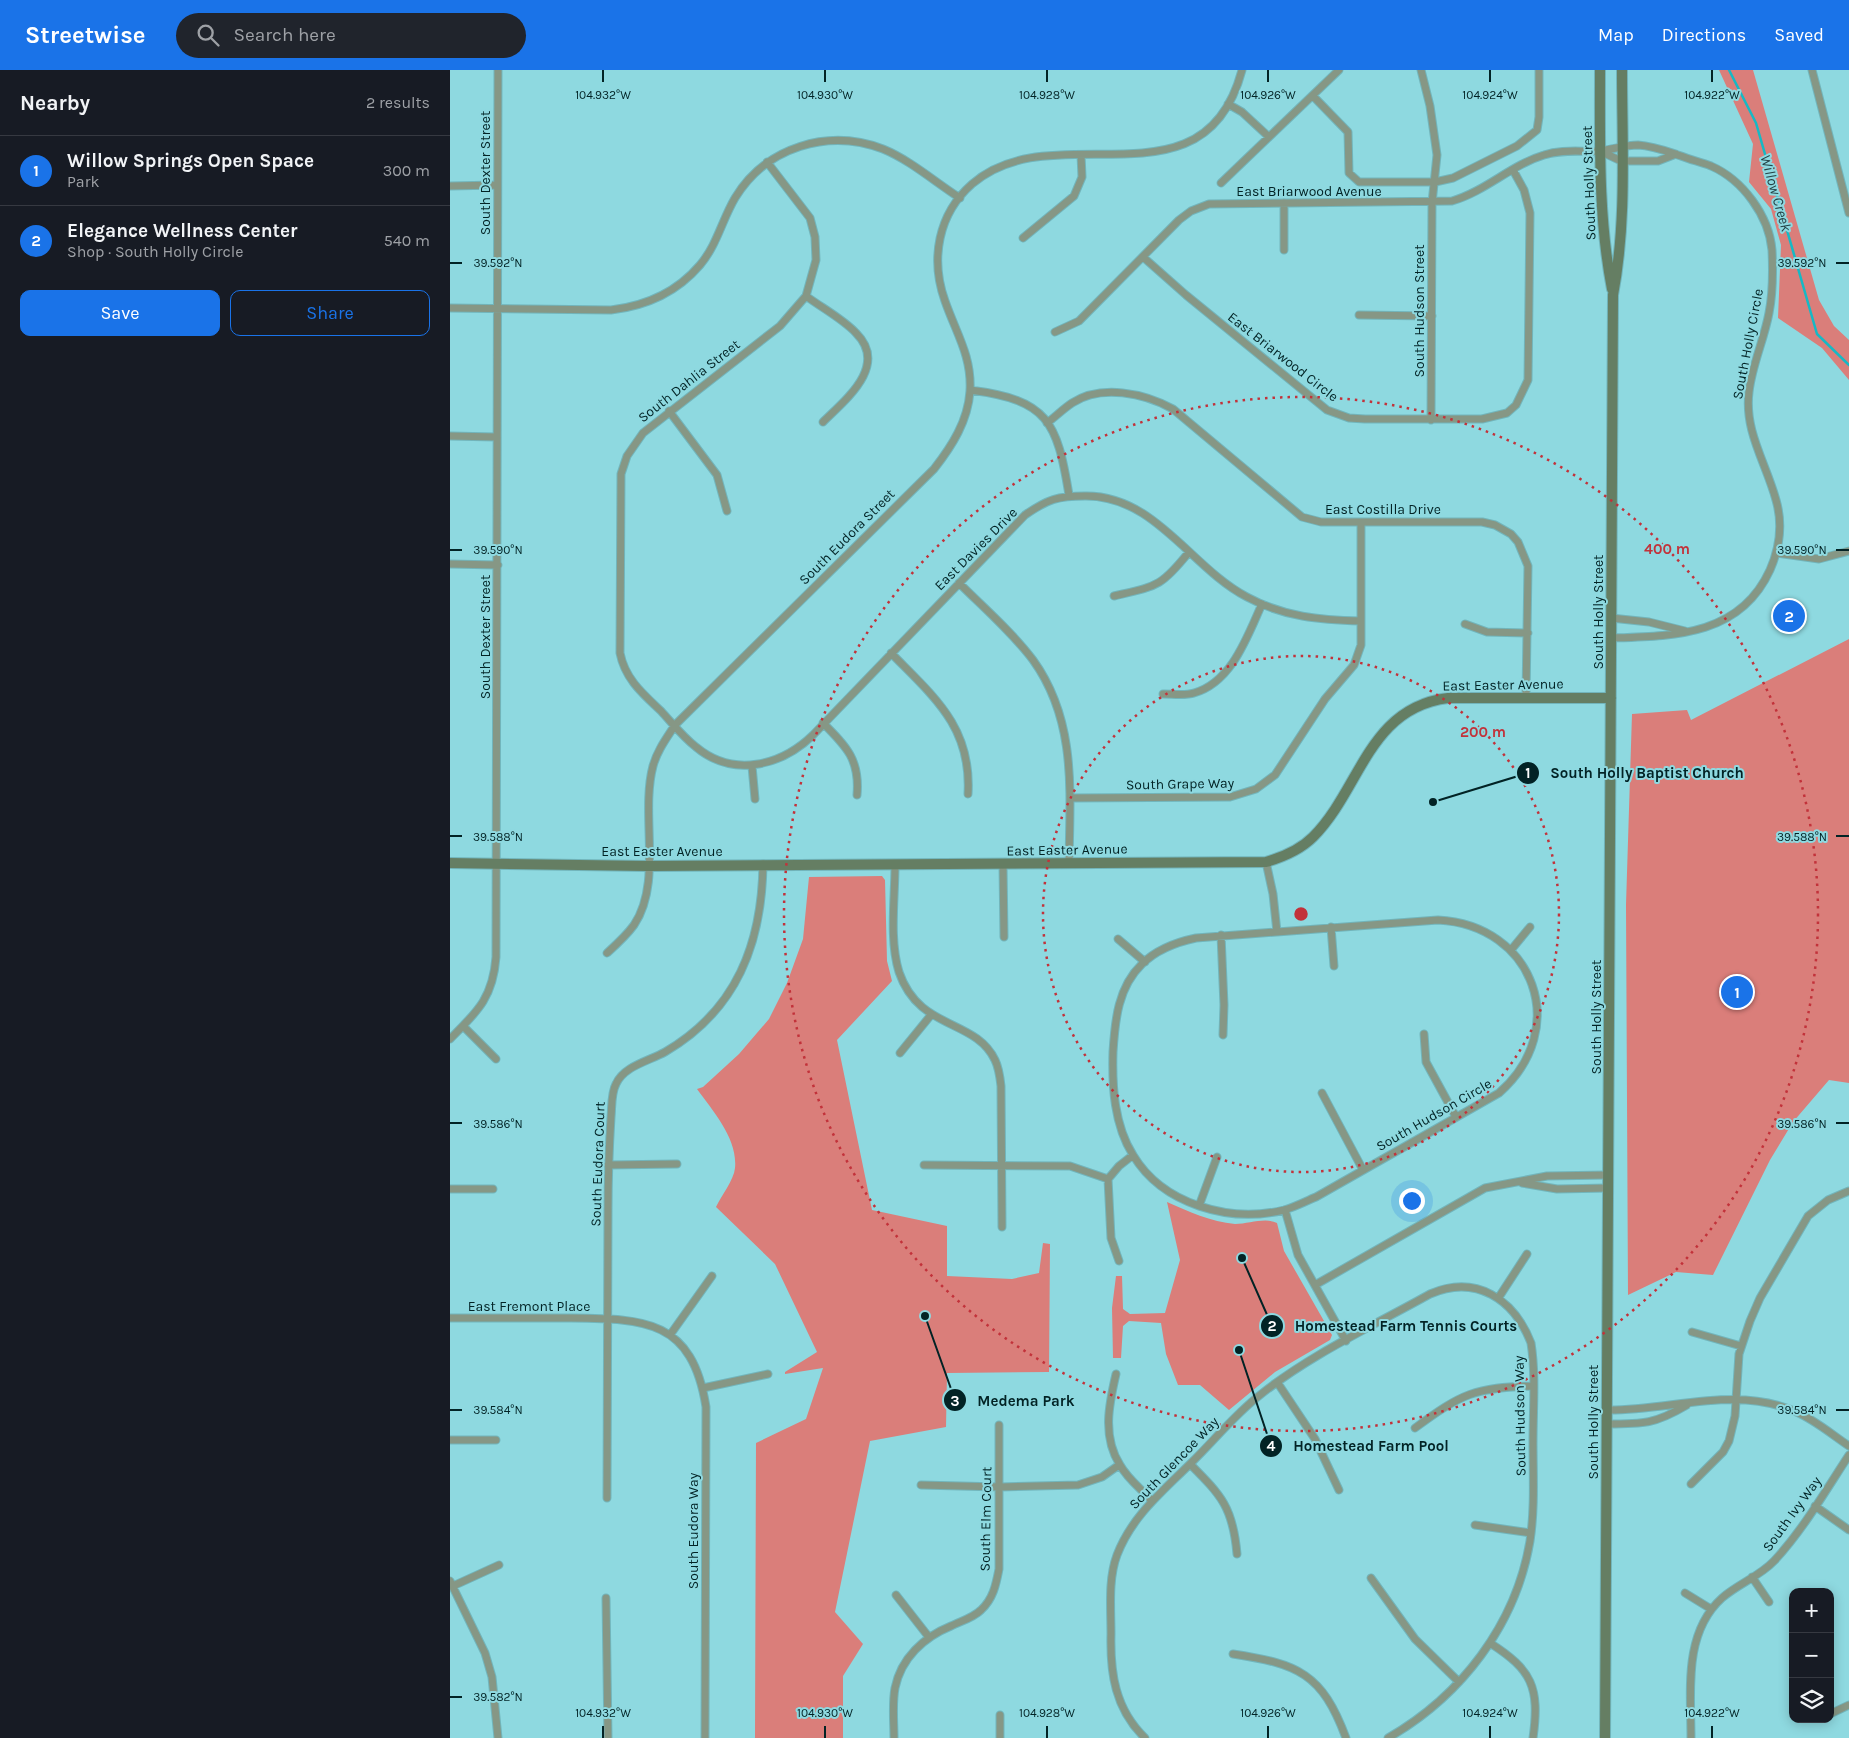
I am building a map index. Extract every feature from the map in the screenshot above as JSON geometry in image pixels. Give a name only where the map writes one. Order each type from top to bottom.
[{"type":"main road","name":"South Holly Street","points":[[1600,70],[1600,151],[1604,236],[1613,295],[1606,1738]]},
{"type":"main road","name":"South Holly Street","points":[[1613,295],[1620,260],[1622,70]]},
{"type":"main road","name":"East Easter Avenue","points":[[450,863],[648,866],[1266,862],[1282,857],[1312,838],[1330,814],[1376,742],[1393,721],[1407,711],[1436,700],[1448,698],[1611,698]]},
{"type":"street","name":"South Dexter Street","points":[[450,1039],[485,1001],[495,975],[498,565],[496,308],[498,70]]},
{"type":"street","name":"South Eudora Street","points":[[607,953],[626,936],[643,905],[648,866],[650,778],[658,752],[674,726],[934,469],[950,448],[960,428],[970,390],[966,354],[961,336],[945,302],[938,270],[938,254],[942,228],[947,214],[960,198],[982,177],[1004,164],[1032,157],[1081,154],[1142,154],[1170,150],[1193,139],[1206,130],[1228,104],[1238,85],[1242,70]]},
{"type":"street","points":[[1221,183],[1339,70]]},
{"type":"street","name":"South Hudson Street","points":[[1421,70],[1430,106],[1437,155],[1432,202],[1431,420]]},
{"type":"street","points":[[1313,96],[1348,132],[1349,173],[1359,182],[1435,182],[1453,178],[1517,146],[1532,136],[1537,130],[1539,117],[1539,70]]},
{"type":"street","points":[[1812,70],[1849,213]]},
{"type":"street","points":[[1228,104],[1242,112],[1269,137]]},
{"type":"street","points":[[450,308],[611,310],[636,306],[661,296],[677,286],[701,264],[715,242],[735,198],[744,185],[767,162],[797,146],[842,140],[858,142],[894,155],[960,198]]},
{"type":"street","name":"South Holly Circle","points":[[1600,151],[1622,145],[1661,148],[1713,167],[1728,177],[1756,206],[1770,236],[1772,292],[1769,314],[1751,375],[1748,412],[1751,431],[1776,500],[1780,533],[1777,553],[1764,582],[1756,595],[1738,612],[1716,625],[1687,631],[1654,636],[1611,638]]},
{"type":"street","points":[[1600,151],[1622,161],[1658,161],[1676,154]]},
{"type":"street","name":"East Briarwood Avenue","points":[[1055,332],[1079,321],[1179,220],[1200,207],[1209,204],[1432,202],[1466,197],[1544,154],[1600,151]]},
{"type":"street","points":[[1023,238],[1074,196],[1082,177],[1081,154]]},
{"type":"street","name":"South Dahlia Street","points":[[674,726],[629,678],[620,653],[621,474],[627,456],[638,438],[669,411],[780,326],[806,296],[814,275],[816,260],[815,237],[810,218],[767,162]]},
{"type":"street","name":"East Briarwood Circle","points":[[1143,257],[1186,295],[1327,410],[1349,418],[1482,419],[1506,413],[1516,405],[1528,380],[1530,213],[1524,190],[1513,170]]},
{"type":"street","points":[[450,186],[497,185]]},
{"type":"street","points":[[1284,203],[1284,250]]},
{"type":"street","points":[[806,296],[856,332],[867,353],[867,368],[860,385],[822,422]]},
{"type":"street","points":[[1359,315],[1432,316]]},
{"type":"street","points":[[970,390],[1011,397],[1025,403],[1047,423],[1054,432],[1062,454],[1069,495]]},
{"type":"street","name":"East Costilla Drive","points":[[1047,423],[1071,404],[1090,396],[1125,393],[1150,397],[1173,409],[1294,512],[1321,522],[1482,522],[1495,525],[1511,534],[1518,542],[1528,566],[1526,697]]},
{"type":"street","points":[[669,411],[717,475],[727,511]]},
{"type":"street","points":[[450,436],[496,437]]},
{"type":"street","name":"East Davies Drive","points":[[674,726],[696,748],[712,757],[738,765],[767,764],[791,754],[802,746],[1025,515],[1050,501],[1069,495],[1112,498],[1135,508],[1236,590],[1262,604],[1297,616],[1320,620],[1362,620]]},
{"type":"street","name":"South Grape Way","points":[[1070,798],[1230,797],[1243,794],[1261,786],[1283,766],[1325,699],[1354,665],[1361,645],[1361,522]]},
{"type":"street","points":[[1777,553],[1819,559],[1849,551]]},
{"type":"street","points":[[1114,596],[1151,587],[1164,581],[1190,552]]},
{"type":"street","points":[[450,564],[498,565]]},
{"type":"street","points":[[959,583],[1019,644],[1049,686],[1066,736],[1069,759],[1069,863]]},
{"type":"street","points":[[1163,694],[1194,694],[1206,689],[1222,678],[1247,637],[1262,604]]},
{"type":"street","name":"South Holly Circle","points":[[1612,618],[1649,622],[1687,631]]},
{"type":"street","points":[[1466,624],[1487,632],[1528,633]]},
{"type":"street","points":[[891,653],[940,704],[954,722],[965,749],[968,764],[968,794]]},
{"type":"street","points":[[823,723],[850,753],[857,770],[857,795]]},
{"type":"street","points":[[752,766],[754,799]]},
{"type":"street","points":[[1266,862],[1273,894],[1277,932]]},
{"type":"street","name":"South Eudora Court","points":[[607,1498],[608,1165],[613,1090],[616,1082],[629,1069],[658,1056],[692,1033],[710,1015],[737,979],[751,950],[758,922],[762,895],[762,864]]},
{"type":"street","points":[[895,865],[897,960],[909,991],[931,1015],[979,1040],[995,1060],[1001,1086],[1002,1227]]},
{"type":"street","points":[[1003,865],[1004,938]]},
{"type":"street","name":"South Hudson Circle","points":[[1438,920],[1457,921],[1479,927],[1496,937],[1522,963],[1533,988],[1537,1011],[1534,1039],[1522,1068],[1499,1093],[1316,1197],[1284,1210],[1237,1215],[1199,1206],[1167,1190],[1132,1155],[1114,1099],[1112,1079],[1114,1024],[1123,994],[1131,979],[1145,962],[1164,949],[1186,940],[1277,932],[1438,920]]},
{"type":"street","points":[[1511,950],[1530,927]]},
{"type":"street","points":[[1331,928],[1334,966]]},
{"type":"street","points":[[1220,936],[1224,1005],[1222,1035]]},
{"type":"street","points":[[1118,939],[1145,962]]},
{"type":"street","points":[[900,1053],[931,1015]]},
{"type":"street","points":[[463,1026],[496,1059]]},
{"type":"street","points":[[1424,1034],[1426,1062],[1456,1117]]},
{"type":"street","points":[[1322,1093],[1363,1170]]},
{"type":"street","points":[[1119,1261],[1111,1238],[1108,1179],[1118,1166],[1132,1155]]},
{"type":"street","points":[[1199,1206],[1216,1157]]},
{"type":"street","points":[[608,1165],[677,1164]]},
{"type":"street","points":[[924,1165],[1070,1166],[1108,1179]]},
{"type":"street","points":[[1315,1285],[1473,1195],[1496,1185],[1553,1176],[1608,1176]]},
{"type":"street","points":[[1517,1182],[1557,1189],[1608,1188]]},
{"type":"street","points":[[450,1189],[493,1189]]},
{"type":"street","points":[[1690,1484],[1723,1452],[1729,1441],[1735,1416],[1741,1346],[1760,1298],[1808,1216],[1828,1200],[1849,1191]]},
{"type":"street","points":[[1284,1210],[1298,1255],[1346,1341]]},
{"type":"street","points":[[1499,1298],[1527,1254]]},
{"type":"street","points":[[670,1335],[712,1276]]},
{"type":"street","name":"South Hudson Way","points":[[1346,1341],[1436,1291],[1465,1288],[1482,1291],[1499,1298],[1513,1310],[1525,1328],[1532,1350],[1531,1533],[1527,1556],[1514,1599],[1490,1643],[1459,1682],[1431,1710],[1388,1738]]},
{"type":"street","name":"East Fremont Place","points":[[450,1318],[608,1319]]},
{"type":"street","name":"South Eudora Way","points":[[608,1319],[644,1322],[670,1335],[692,1358],[703,1388],[706,1407],[705,1738]]},
{"type":"street","points":[[1692,1332],[1741,1346]]},
{"type":"street","name":"South Glencoe Way","points":[[1143,1737],[1129,1719],[1114,1684],[1110,1658],[1111,1588],[1114,1564],[1123,1541],[1152,1500],[1231,1421],[1277,1382],[1346,1341]]},
{"type":"street","points":[[703,1388],[768,1374]]},
{"type":"street","points":[[1116,1374],[1108,1424],[1110,1438],[1119,1465],[1152,1500]]},
{"type":"street","points":[[1277,1382],[1314,1439],[1340,1490]]},
{"type":"street","points":[[1415,1428],[1444,1407],[1472,1393],[1497,1387],[1533,1386]]},
{"type":"street","points":[[1607,1410],[1643,1410],[1735,1399],[1754,1400],[1793,1410],[1849,1446]]},
{"type":"street","points":[[1607,1424],[1653,1422],[1668,1416],[1688,1404]]},
{"type":"street","name":"South Elm Court","points":[[894,1738],[894,1699],[897,1681],[916,1649],[928,1636],[974,1616],[982,1610],[993,1594],[1000,1569],[999,1425]]},
{"type":"street","points":[[450,1440],[496,1440]]},
{"type":"street","name":"South Ivy Way","points":[[1691,1738],[1692,1656],[1700,1630],[1712,1609],[1728,1593],[1773,1562],[1815,1506],[1849,1455]]},
{"type":"street","points":[[1190,1464],[1216,1489],[1226,1504],[1235,1528],[1237,1554]]},
{"type":"street","points":[[920,1485],[1000,1487],[1078,1485],[1102,1476],[1119,1465]]},
{"type":"street","points":[[1815,1506],[1849,1530]]},
{"type":"street","points":[[1475,1525],[1531,1533]]},
{"type":"street","points":[[498,1738],[496,1699],[485,1653],[452,1583],[499,1565]]},
{"type":"street","points":[[1752,1577],[1768,1602]]},
{"type":"street","points":[[1371,1578],[1415,1639],[1459,1682]]},
{"type":"street","points":[[1685,1593],[1712,1609]]},
{"type":"street","points":[[896,1595],[928,1636]]},
{"type":"street","points":[[606,1598],[608,1738]]},
{"type":"street","points":[[1490,1643],[1517,1662],[1526,1672],[1534,1688],[1534,1738]]},
{"type":"street","points":[[1233,1654],[1284,1664],[1308,1677],[1324,1692],[1333,1707],[1346,1738]]},
{"type":"street","points":[[1834,1712],[1849,1705]]},
{"type":"street","points":[[1000,1715],[1000,1738]]},
{"type":"shaded area","points":[[1719,70],[1753,70],[1819,300],[1834,326],[1849,340],[1849,380],[1822,348],[1778,318],[1781,245],[1771,209],[1749,182],[1753,144]]},
{"type":"shaded area","points":[[1849,639],[1849,1083],[1829,1080],[1793,1122],[1770,1160],[1713,1275],[1676,1272],[1628,1295],[1626,905],[1632,714],[1687,710],[1691,720]]},
{"type":"shaded area","points":[[882,876],[885,880],[887,961],[892,981],[837,1040],[872,1210],[947,1226],[947,1276],[1012,1279],[1039,1273],[1043,1243],[1050,1244],[1049,1372],[947,1373],[946,1427],[870,1441],[835,1612],[863,1644],[843,1676],[843,1738],[755,1738],[756,1443],[806,1419],[823,1368],[785,1374],[785,1372],[817,1352],[775,1264],[716,1207],[734,1173],[735,1157],[729,1136],[697,1089],[703,1087],[739,1054],[769,1019],[787,983],[803,939],[809,877]]},
{"type":"shaded area","points":[[1167,1202],[1200,1216],[1226,1223],[1272,1221],[1277,1223],[1284,1251],[1332,1335],[1330,1340],[1275,1372],[1229,1410],[1200,1385],[1178,1385],[1166,1354],[1161,1323],[1129,1321],[1123,1326],[1121,1358],[1113,1358],[1112,1308],[1116,1276],[1122,1276],[1123,1309],[1130,1314],[1165,1313],[1180,1260]]},
{"type":"waterway","name":"Willow Creek","points":[[1729,70],[1756,123],[1817,334],[1849,365]]},
{"type":"place","name":"Elegance Wellness Center","points":[[1789,616]]},
{"type":"place","name":"South Holly Baptist Church","points":[[1433,802]]},
{"type":"place","name":"Willow Springs Open Space","points":[[1737,992]]},
{"type":"place","name":"Homestead Farm Tennis Courts","points":[[1242,1258]]},
{"type":"place","name":"Medema Park","points":[[925,1316]]},
{"type":"place","name":"Homestead Farm Pool","points":[[1239,1350]]}]
